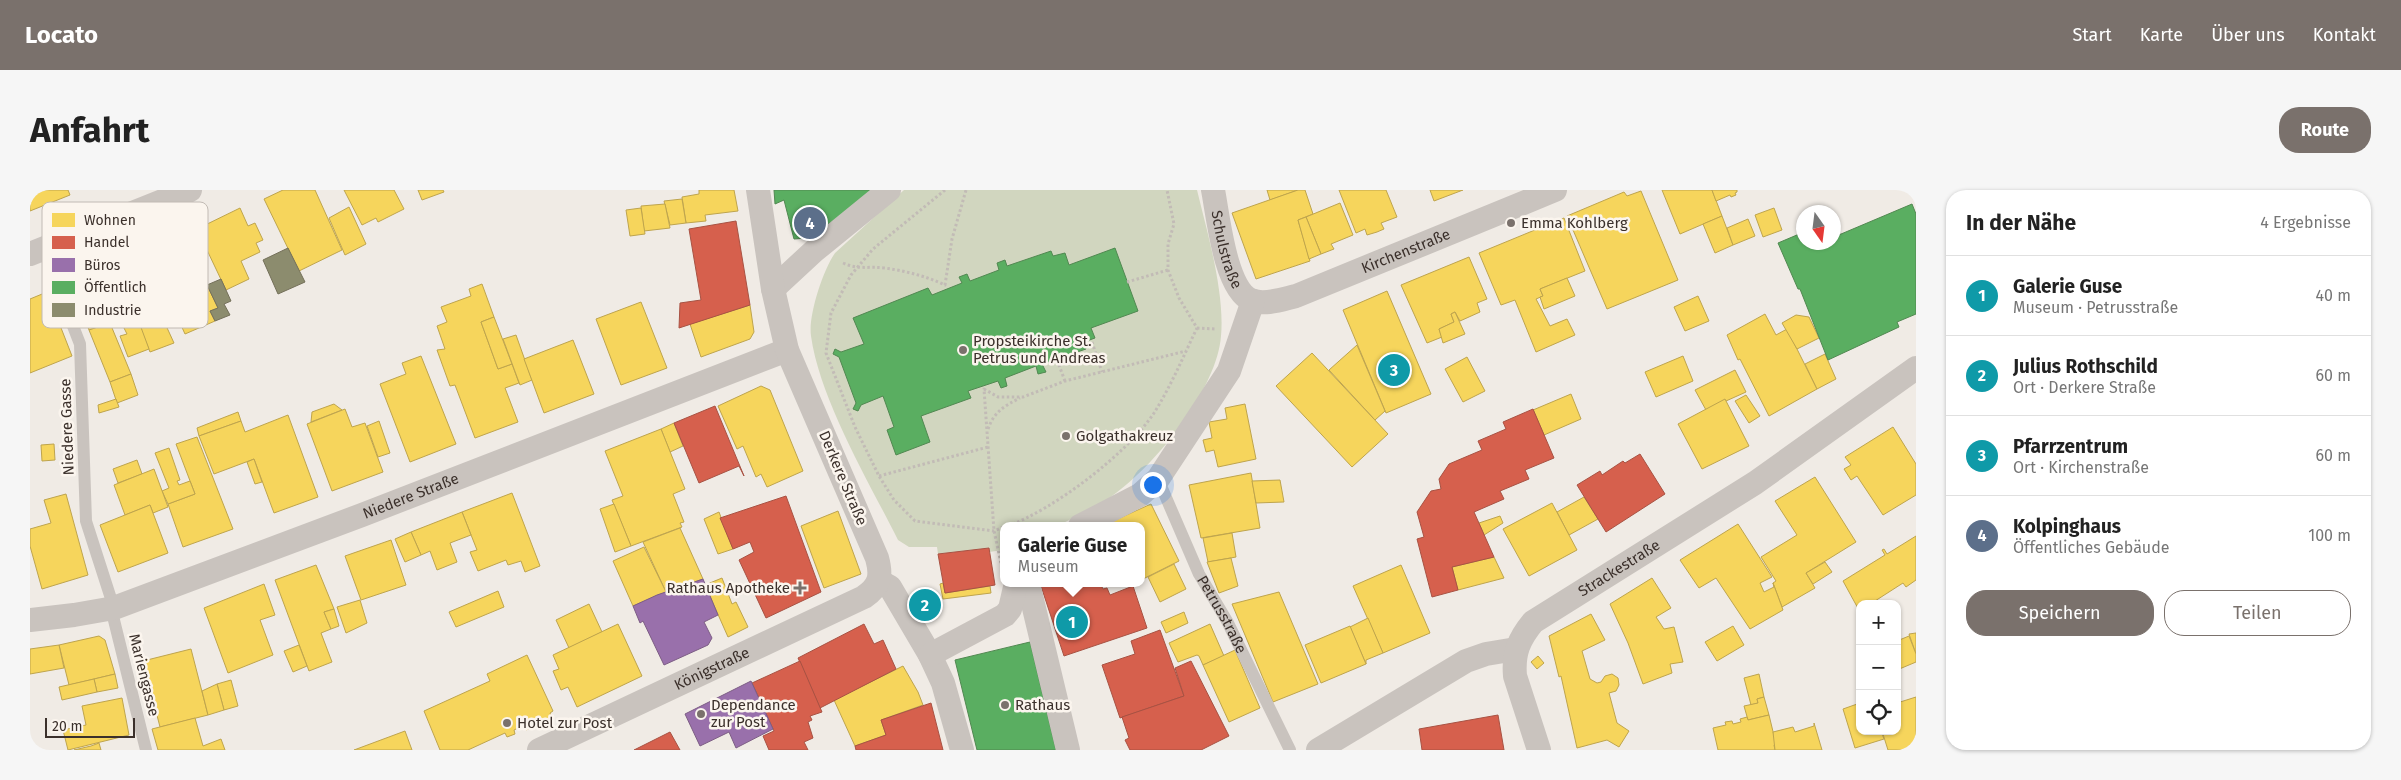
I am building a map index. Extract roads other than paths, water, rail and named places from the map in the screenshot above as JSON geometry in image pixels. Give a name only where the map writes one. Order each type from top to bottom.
[{"type":"street","points":[[146,198],[190,190]]},
{"type":"street","name":"Derkere Straße","points":[[758,190],[774,289],[788,350],[878,558],[881,572],[879,581]]},
{"type":"street","points":[[774,289],[814,251],[889,190]]},
{"type":"street","name":"Schulstraße","points":[[1213,190],[1230,270],[1240,290],[1253,301]]},
{"type":"street","name":"Kirchenstraße","points":[[1253,301],[1278,301],[1296,296],[1555,190]]},
{"type":"street","points":[[1088,522],[1140,495],[1158,479],[1229,371],[1253,301]]},
{"type":"street","name":"Niedere Straße","points":[[30,620],[112,608],[362,515],[788,350]]},
{"type":"street","name":"Strackestraße","points":[[1516,649],[1522,636],[1533,622],[1549,610],[1754,483],[1916,368]]},
{"type":"street","points":[[879,581],[890,587],[930,655],[943,683],[962,750]]},
{"type":"street","name":"Königstraße","points":[[539,750],[864,597],[874,590],[879,581]]},
{"type":"street","points":[[930,655],[1005,615],[1010,609],[1009,587]]},
{"type":"street","points":[[1029,587],[1068,750]]},
{"type":"street","points":[[1318,750],[1466,662],[1496,652],[1516,649],[1516,676],[1540,750]]},
{"type":"lane","name":"Niedere Gasse","points":[[36,251],[42,264]]},
{"type":"lane","name":"Niedere Gasse","points":[[72,328],[80,344],[86,521],[112,608]]},
{"type":"lane","name":"Petrusstraße","points":[[1158,479],[1199,574],[1227,621],[1290,750]]},
{"type":"lane","name":"Mariengasse","points":[[112,608],[146,750]]},
{"type":"place","name":"Kolpinghaus","points":[[810,223]]},
{"type":"place","name":"Emma Kohlberg","points":[[1511,223]]},
{"type":"place","name":"Propsteikirche St. Petrus und Andreas","points":[[963,350]]},
{"type":"place","name":"Pfarrzentrum","points":[[1394,370]]},
{"type":"place","name":"Golgathakreuz","points":[[1066,436]]},
{"type":"place","name":"Rathaus Apotheke","points":[[800,588]]},
{"type":"place","name":"Julius Rothschild","points":[[925,605]]},
{"type":"place","name":"Galerie Guse","points":[[1072,622]]},
{"type":"place","name":"Rathaus","points":[[1005,705]]},
{"type":"place","name":"Dependance zur Post","points":[[701,714]]},
{"type":"place","name":"Hotel zur Post","points":[[507,723]]}]
